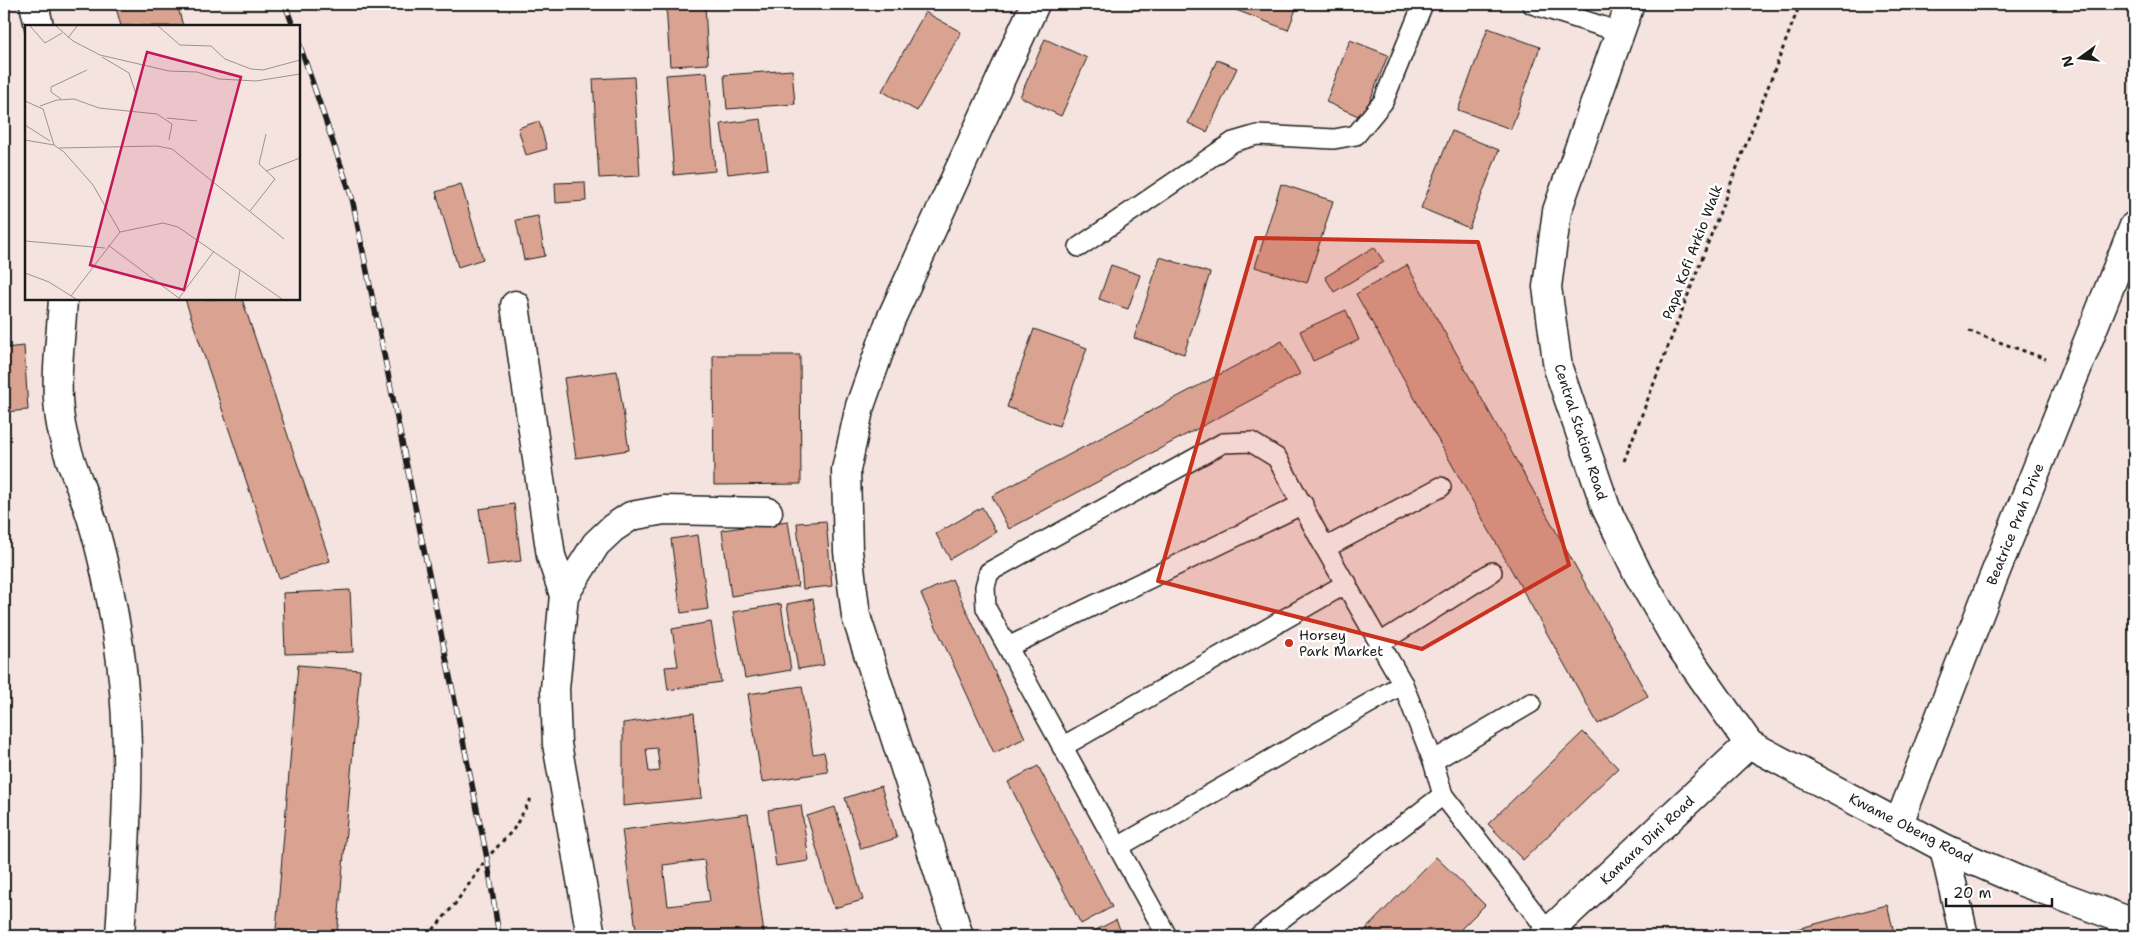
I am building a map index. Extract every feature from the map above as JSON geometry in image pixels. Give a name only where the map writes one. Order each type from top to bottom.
[{"type":"street","points":[[34,4],[39,25]]},
{"type":"street","points":[[959,936],[856,616],[848,551],[846,470],[860,406],[890,321],[1035,4]]},
{"type":"street","name":"Central Station Road","points":[[1630,4],[1557,211],[1548,287],[1558,368],[1606,508],[1638,574],[1678,643],[1749,744]]},
{"type":"street","name":"Beatrice Prah Drive","points":[[1899,823],[1990,586],[2134,226]]},
{"type":"street","points":[[62,300],[57,391],[60,421],[92,520],[106,575],[124,684],[127,818],[120,936]]},
{"type":"street","points":[[515,305],[551,556],[564,595],[555,689],[557,744],[591,936]]},
{"type":"street","points":[[564,595],[596,544],[613,528],[631,516],[664,510],[768,512]]},
{"type":"street","name":"Kwame Obeng Road","points":[[1749,744],[1944,848],[2020,881],[2134,923]]},
{"type":"street","name":"Kamara Dini Road","points":[[1546,934],[1749,744]]},
{"type":"street","points":[[1944,848],[1964,936]]},
{"type":"lane","points":[[1079,247],[1233,142],[1257,135],[1334,139],[1356,136],[1383,102],[1423,4]]},
{"type":"lane","points":[[1532,4],[1620,32]]},
{"type":"lane","points":[[1167,936],[986,608],[985,587],[989,572],[1223,443],[1251,442],[1277,458],[1325,548],[1347,583],[1403,684],[1433,761],[1443,796],[1546,934]]},
{"type":"lane","points":[[1325,548],[1440,488]]},
{"type":"lane","points":[[1008,648],[1302,504]]},
{"type":"lane","points":[[1380,643],[1492,572]]},
{"type":"lane","points":[[1062,746],[1347,583]]},
{"type":"lane","points":[[1118,847],[1403,684]]},
{"type":"lane","points":[[1433,761],[1531,703]]},
{"type":"lane","points":[[1259,936],[1443,796]]},
{"type":"path","name":"Papa Kofi Arkio Walk","points":[[1624,463],[1800,4]]},
{"type":"path","points":[[1969,331],[2077,370]]},
{"type":"path","points":[[428,936],[455,904],[487,858],[513,830],[535,792]]},
{"type":"highlighted area","points":[[1256,238],[1478,242],[1569,565],[1422,649],[1158,581]]},
{"type":"building","points":[[115,4],[177,4],[183,25],[121,25]]},
{"type":"building","points":[[534,4],[588,4],[534,7]]},
{"type":"building","points":[[666,4],[705,4],[708,64],[670,66]]},
{"type":"building","points":[[1238,4],[1298,4],[1288,30],[1236,10]]},
{"type":"building","points":[[925,12],[961,32],[917,111],[882,91]]},
{"type":"building","points":[[1488,28],[1540,47],[1511,129],[1458,110]]},
{"type":"building","points":[[1045,39],[1087,58],[1061,116],[1020,97]]},
{"type":"building","points":[[1350,40],[1388,55],[1363,118],[1326,102]]},
{"type":"building","points":[[1217,60],[1237,68],[1207,132],[1188,123]]},
{"type":"building","points":[[792,70],[795,104],[727,109],[724,75]]},
{"type":"building","points":[[707,72],[715,171],[674,175],[666,75]]},
{"type":"building","points":[[634,77],[640,176],[599,178],[593,79]]},
{"type":"building","points":[[761,119],[768,169],[728,174],[721,124]]},
{"type":"building","points":[[539,121],[547,149],[526,155],[518,128]]},
{"type":"building","points":[[1452,131],[1499,150],[1469,228],[1421,208]]},
{"type":"building","points":[[585,182],[586,201],[556,203],[555,183]]},
{"type":"building","points":[[461,184],[483,259],[458,267],[436,192]]},
{"type":"building","points":[[1281,184],[1333,201],[1307,283],[1255,267]]},
{"type":"building","points":[[538,216],[545,256],[524,260],[516,220]]},
{"type":"building","points":[[1374,247],[1384,262],[1334,292],[1325,277]]},
{"type":"building","points":[[1160,257],[1210,273],[1184,354],[1134,338]]},
{"type":"building","points":[[1111,265],[1140,275],[1128,309],[1099,299]]},
{"type":"building","points":[[1407,265],[1648,696],[1598,724],[1356,294]]},
{"type":"building","points":[[185,300],[242,300],[330,561],[279,578]]},
{"type":"building","points":[[1346,310],[1359,340],[1313,361],[1300,331]]},
{"type":"building","points":[[1034,329],[1087,348],[1059,426],[1007,407]]},
{"type":"building","points":[[1282,341],[1300,374],[1009,529],[992,496]]},
{"type":"building","points":[[24,346],[28,410],[4,412],[4,348]]},
{"type":"building","points":[[713,355],[800,355],[801,484],[714,485]]},
{"type":"building","points":[[617,371],[629,450],[576,458],[564,378]]},
{"type":"building","points":[[514,504],[521,561],[487,565],[479,509]]},
{"type":"building","points":[[982,507],[996,532],[950,559],[936,534]]},
{"type":"building","points":[[788,521],[798,586],[731,596],[722,530]]},
{"type":"building","points":[[826,521],[832,586],[803,589],[797,523]]},
{"type":"building","points":[[698,535],[708,609],[681,613],[671,539]]},
{"type":"building","points":[[952,579],[1025,738],[994,753],[921,594]]},
{"type":"building","points":[[350,590],[353,652],[285,654],[283,593]]},
{"type":"building","points":[[813,599],[824,665],[798,669],[787,604]]},
{"type":"building","points":[[781,604],[791,670],[745,678],[733,612]]},
{"type":"building","points":[[711,622],[721,682],[668,690],[665,667],[678,666],[672,629]]},
{"type":"building","points":[[298,665],[360,670],[337,935],[276,930]]},
{"type":"building","points":[[802,686],[813,754],[824,752],[828,772],[762,782],[748,694]]},
{"type":"building","points":[[694,713],[702,798],[623,806],[623,723]],"holes":[[[657,748],[660,771],[649,772],[646,749]]]},
{"type":"building","points":[[1583,732],[1618,768],[1523,860],[1488,824]]},
{"type":"building","points":[[1038,766],[1112,907],[1081,924],[1008,782]]},
{"type":"building","points":[[881,786],[897,838],[861,849],[845,798]]},
{"type":"building","points":[[801,805],[809,861],[776,866],[768,810]]},
{"type":"building","points":[[835,807],[863,900],[834,908],[807,816]]},
{"type":"building","points":[[748,814],[764,934],[752,936],[637,936],[622,830]],"holes":[[[704,860],[710,901],[668,906],[663,865]]]},
{"type":"building","points":[[1436,857],[1485,905],[1454,936],[1359,936]]},
{"type":"building","points":[[1887,905],[1895,936],[1774,935]]},
{"type":"building","points":[[1116,920],[1123,936],[1086,935]]},
{"type":"building","points":[[847,927],[849,936],[807,936]]},
{"type":"railway","points":[[285,4],[293,25]]},
{"type":"railway","points":[[300,46],[352,198],[487,858],[499,936]]},
{"type":"place","name":"Horsey Park Market","points":[[1289,643]]}]
